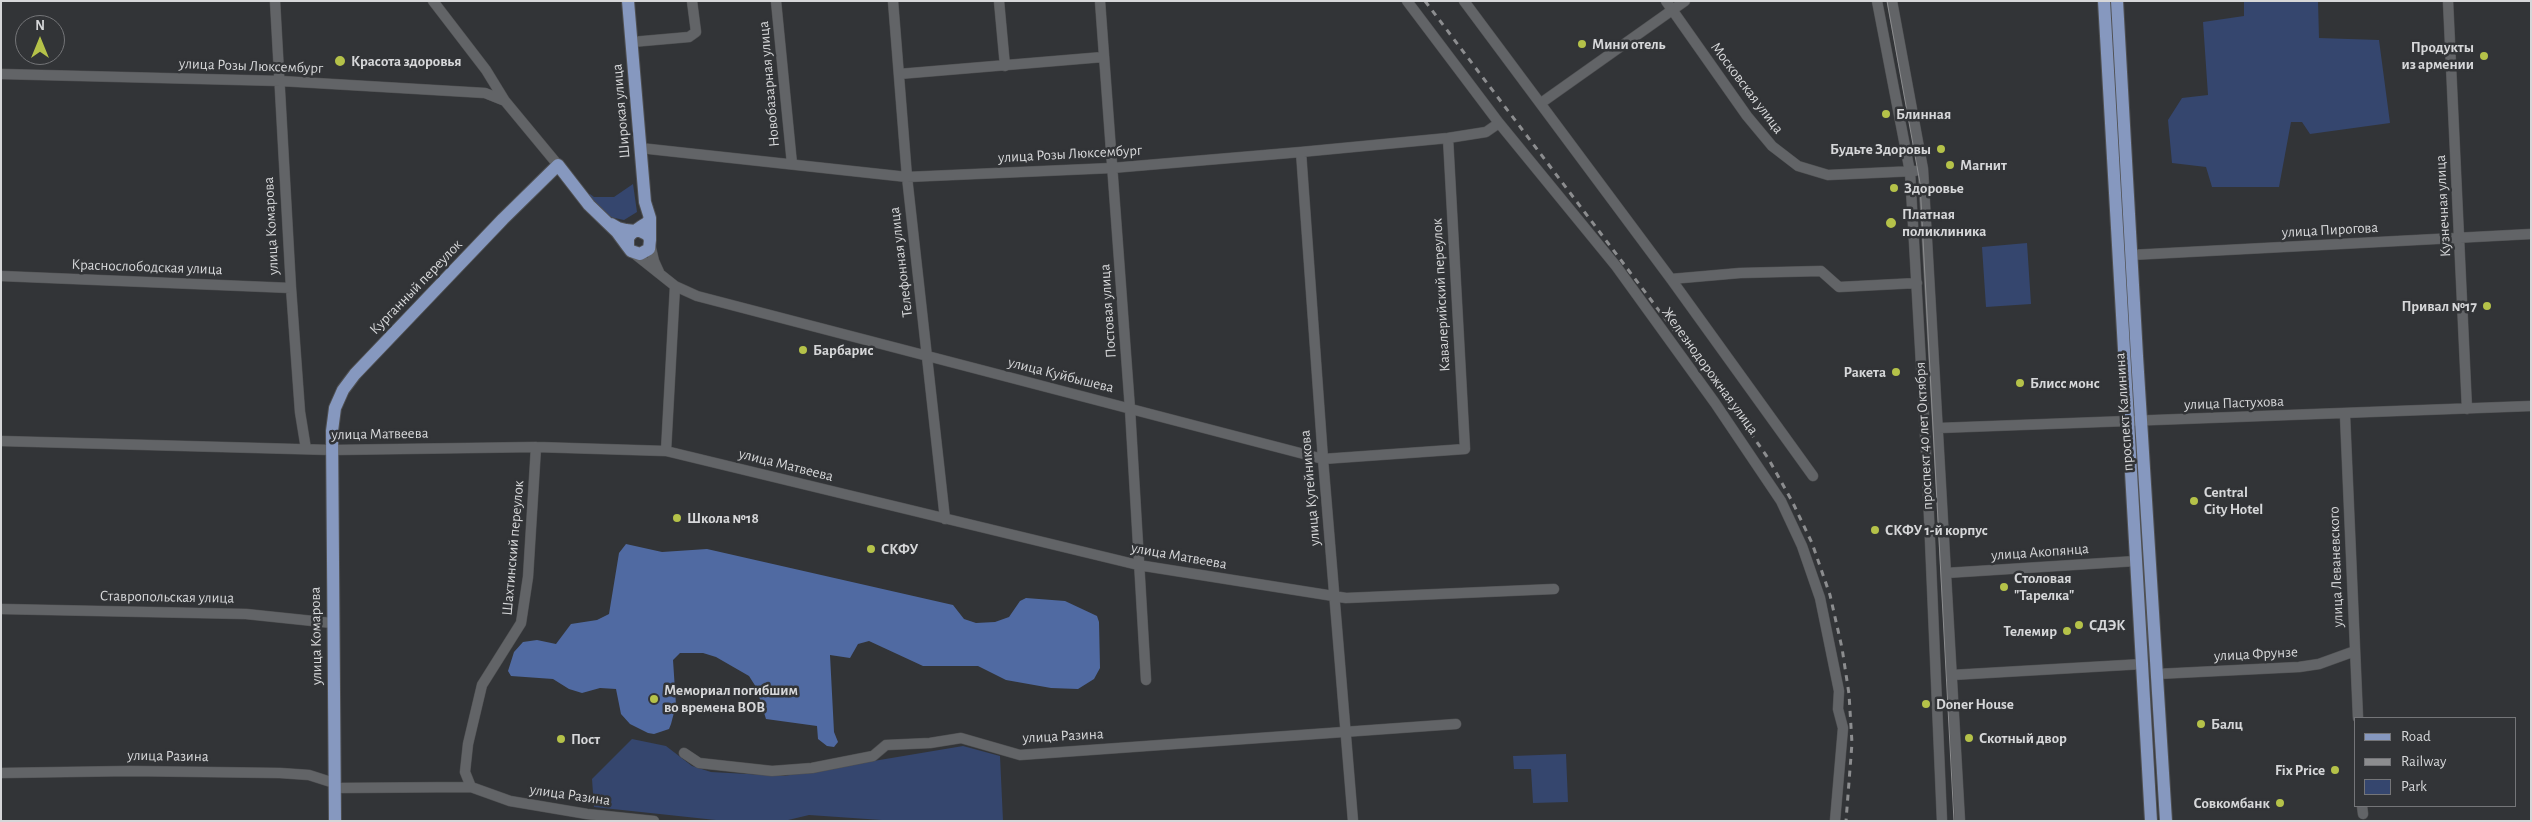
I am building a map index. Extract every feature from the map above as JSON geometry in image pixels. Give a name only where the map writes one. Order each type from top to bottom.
[{"type":"main road","name":"Широкая улица","points":[[628,1],[645,202],[650,218],[650,242]]},
{"type":"main road","name":"проспект Калинина","points":[[2104,1],[2151,821]]},
{"type":"main road","name":"проспект Калинина","points":[[2117,1],[2166,821]]},
{"type":"main road","name":"улица Куйбышева","points":[[558,165],[589,205],[630,249]]},
{"type":"main road","name":"Курганный переулок","points":[[332,450],[335,408],[343,390],[355,374],[503,218],[558,165]]},
{"type":"main road","points":[[650,218],[647,223],[628,238],[630,249],[640,254],[648,249],[650,242]]},
{"type":"main road","name":"улица Куйбышева","points":[[606,222],[618,228],[644,232],[650,242]]},
{"type":"main road","name":"улица Комарова","points":[[332,450],[335,821]]},
{"type":"street","name":"улица Комарова","points":[[276,1],[291,288],[300,412],[306,449]]},
{"type":"street","points":[[433,1],[486,70],[505,101],[558,165]]},
{"type":"street","points":[[632,42],[690,37],[696,32],[692,1]]},
{"type":"street","name":"Новобазарная улица","points":[[776,1],[792,164]]},
{"type":"street","name":"Телефонная улица","points":[[892,1],[907,177],[944,519]]},
{"type":"street","points":[[999,1],[1005,66]]},
{"type":"street","name":"Постовая улица","points":[[1100,1],[1130,409],[1146,680]]},
{"type":"street","name":"Железнодорожная улица","points":[[1407,1],[1499,124],[1616,266],[1721,411],[1781,501],[1802,546],[1820,598],[1839,691],[1838,709],[1842,738],[1835,821]]},
{"type":"street","name":"Железнодорожная улица","points":[[1464,1],[1671,279],[1814,476]]},
{"type":"street","name":"Московская улица","points":[[1666,1],[1772,146],[1798,166],[1828,175],[1910,172]]},
{"type":"street","points":[[1541,103],[1606,59],[1685,1]]},
{"type":"street","name":"проспект 40 лет Октября","points":[[1877,1],[1910,172],[1917,283],[1942,821]]},
{"type":"street","name":"проспект 40 лет Октября","points":[[1892,1],[1923,170],[1960,821]]},
{"type":"street","name":"Кузнечная улица","points":[[2448,1],[2467,410]]},
{"type":"street","points":[[899,74],[1104,57]]},
{"type":"street","name":"улица Розы Люксембург","points":[[1,74],[281,81],[462,90],[485,93],[505,101]]},
{"type":"street","name":"улица Розы Люксембург","points":[[640,148],[907,177],[1112,168],[1301,152],[1448,138],[1486,132],[1499,124]]},
{"type":"street","name":"Кавалерийский переулок","points":[[1448,138],[1465,450]]},
{"type":"street","name":"улица Кутейникова","points":[[1301,152],[1323,459],[1353,821]]},
{"type":"street","points":[[1910,172],[1923,170]]},
{"type":"street","name":"улица Пирогова","points":[[2131,255],[2531,234]]},
{"type":"street","name":"улица Куйбышева","points":[[650,242],[654,261],[660,273]]},
{"type":"street","name":"улица Куйбышева","points":[[630,249],[675,286],[717,302],[1323,459],[1465,450]]},
{"type":"street","points":[[1671,279],[1740,273],[1821,271],[1840,287],[1917,283]]},
{"type":"street","name":"Краснослободская улица","points":[[1,276],[291,288]]},
{"type":"street","points":[[666,451],[675,286]]},
{"type":"street","name":"улица Пастухова","points":[[1939,428],[2345,415],[2531,406]]},
{"type":"street","name":"улица Леваневского","points":[[2345,415],[2358,717]]},
{"type":"street","name":"улица Матвеева","points":[[1,441],[332,450],[536,447],[666,451],[1138,565],[1346,598],[1554,589]]},
{"type":"street","name":"Шахтинский переулок","points":[[471,787],[465,772],[468,744],[482,685],[521,623],[528,577],[536,447]]},
{"type":"street","name":"улица Акопянца","points":[[1946,573],[2136,561]]},
{"type":"street","name":"Ставропольская улица","points":[[1,610],[246,614],[332,623]]},
{"type":"street","name":"улица Фрунзе","points":[[2157,674],[2300,667],[2319,664],[2355,650]]},
{"type":"street","points":[[1952,675],[2143,664]]},
{"type":"street","name":"улица Разина","points":[[684,753],[700,763],[728,768],[772,771],[812,768],[873,756],[886,745],[930,743],[961,738],[1020,755],[1456,724]]},
{"type":"street","name":"улица Разина","points":[[1,773],[130,771],[280,772],[309,775],[334,785],[471,787],[510,802],[587,814],[654,821]]},
{"type":"green space","points":[[2244,1],[2318,1],[2319,38],[2379,40],[2390,123],[2310,134],[2302,122],[2291,122],[2279,187],[2212,187],[2206,167],[2172,163],[2168,120],[2182,98],[2208,95],[2203,22],[2244,16]]},
{"type":"green space","points":[[633,184],[637,212],[624,220],[610,217],[586,197],[590,194],[594,197],[614,197]]},
{"type":"green space","points":[[2027,243],[2031,304],[1986,307],[1982,247]]},
{"type":"green space","points":[[632,739],[666,746],[692,766],[711,772],[784,776],[963,746],[1000,756],[1003,821],[896,821],[809,815],[784,821],[725,821],[594,807],[592,779]]},
{"type":"green space","points":[[1566,754],[1568,802],[1533,803],[1531,769],[1514,769],[1513,756]]},
{"type":"shaded area","points":[[626,544],[662,552],[707,549],[953,605],[964,619],[976,623],[995,622],[1009,617],[1020,601],[1026,598],[1065,601],[1097,616],[1099,622],[1100,668],[1094,679],[1078,689],[1051,688],[1006,680],[978,666],[923,666],[869,641],[858,644],[850,658],[830,655],[834,732],[838,742],[834,747],[827,746],[818,739],[817,726],[766,719],[756,687],[749,676],[716,657],[703,653],[680,653],[673,660],[676,705],[669,729],[654,734],[648,733],[630,724],[621,714],[616,689],[600,688],[582,693],[569,689],[553,679],[511,676],[508,671],[514,652],[523,642],[537,640],[556,644],[571,624],[597,620],[609,614],[619,553]]},
{"type":"tram line","points":[[1887,1],[1920,183],[1954,821]]},
{"type":"railway","points":[[1425,1],[1738,415],[1768,458],[1792,501],[1812,543],[1830,595],[1842,648],[1849,694],[1852,743],[1846,821]]},
{"type":"place","name":"Мини отель","points":[[1582,44]]},
{"type":"place","name":"Продукты из армении","points":[[2484,56]]},
{"type":"place","name":"Красота здоровья","points":[[340,61]]},
{"type":"place","name":"Блинная","points":[[1886,114]]},
{"type":"place","name":"Будьте Здоровы","points":[[1941,149]]},
{"type":"place","name":"Магнит","points":[[1950,165]]},
{"type":"place","name":"Здоровье","points":[[1894,188]]},
{"type":"place","name":"Платная поликлиника","points":[[1891,223]]},
{"type":"place","name":"Привал №17","points":[[2487,306]]},
{"type":"place","name":"Барбарис","points":[[803,350]]},
{"type":"place","name":"Ракета","points":[[1896,372]]},
{"type":"place","name":"Блисс монс","points":[[2020,383]]},
{"type":"place","name":"Central City Hotel","points":[[2194,501]]},
{"type":"place","name":"Школа №18","points":[[677,518]]},
{"type":"place","name":"СКФУ 1-й корпус","points":[[1875,530]]},
{"type":"place","name":"СКФУ","points":[[871,549]]},
{"type":"place","name":"Столовая \"Тарелка\"","points":[[2004,587]]},
{"type":"place","name":"СДЭК","points":[[2079,625]]},
{"type":"place","name":"Телемир","points":[[2067,631]]},
{"type":"place","name":"Мемориал погибшим во времена ВОВ","points":[[654,699]]},
{"type":"place","name":"Doner House","points":[[1926,704]]},
{"type":"place","name":"Балц","points":[[2201,724]]},
{"type":"place","name":"Скотный двор","points":[[1969,738]]},
{"type":"place","name":"Пост","points":[[561,739]]},
{"type":"place","name":"Fix Price","points":[[2335,770]]},
{"type":"place","name":"Совкомбанк","points":[[2280,803]]}]
